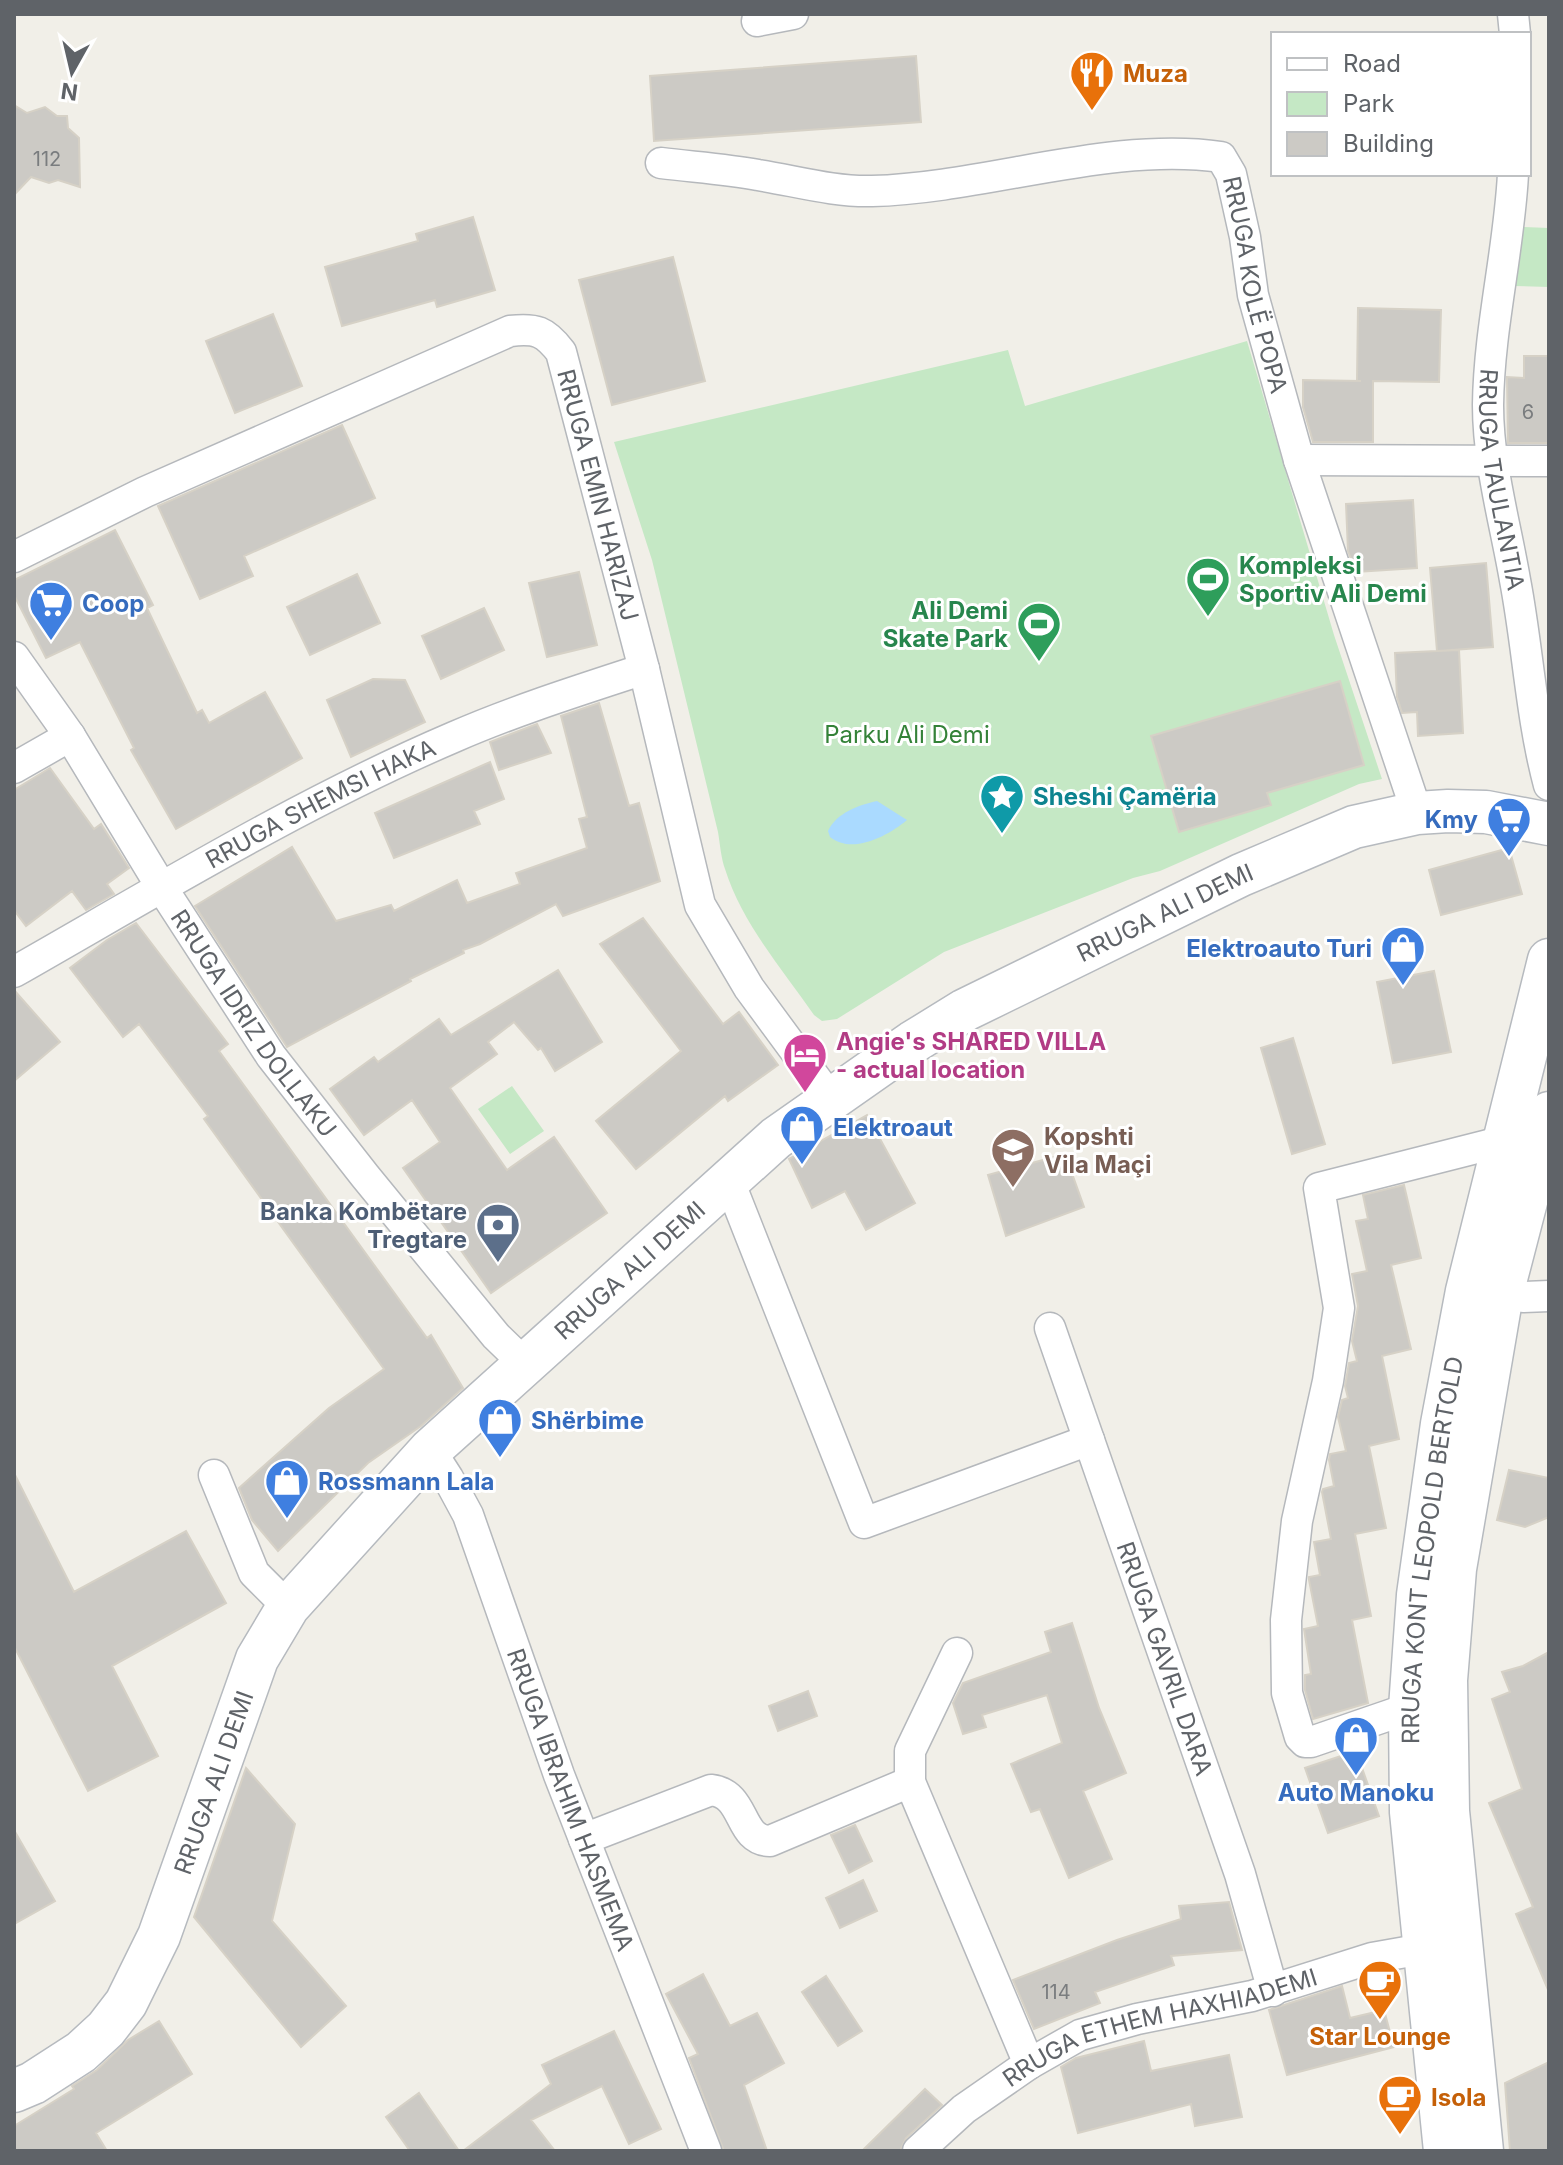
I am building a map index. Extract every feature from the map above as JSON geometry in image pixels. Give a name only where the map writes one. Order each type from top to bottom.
[{"type":"main road","name":"RRUGA ALI DEMI","points":[[14,2091],[33,2083],[81,2052],[106,2029],[126,2003],[159,1936],[257,1659],[288,1607],[430,1450],[527,1366],[776,1138],[913,1042],[983,1001],[1241,875],[1354,827],[1417,813],[1467,811],[1549,824]]},
{"type":"main road","name":"RRUGA KONT LEOPOLD BERTOLD","points":[[1445,2151],[1411,1812],[1410,1708],[1418,1595],[1442,1424],[1467,1291],[1549,960]]},
{"type":"main road","name":"RRUGA KONT LEOPOLD BERTOLD","points":[[1482,2151],[1448,1811],[1446,1680],[1455,1569],[1502,1294],[1549,1113]]},
{"type":"street","points":[[757,21],[793,14]]},
{"type":"street","name":"RRUGA KOLË POPA","points":[[661,163],[872,191],[962,182],[1124,157],[1187,152],[1221,157],[1231,174],[1245,237],[1253,295],[1299,460],[1417,813]]},
{"type":"street","name":"RRUGA TAULANTIA","points":[[1513,176],[1490,364],[1488,407],[1492,461],[1516,581],[1549,785]]},
{"type":"street","name":"RRUGA EMIN HARIZAJ","points":[[14,557],[192,471],[510,331],[528,329],[549,336],[561,352],[644,669],[700,905],[749,988],[830,1098]]},
{"type":"street","points":[[1299,460],[1549,461]]},
{"type":"street","name":"RRUGA IDRIZ DOLLAKU","points":[[14,657],[70,736],[162,888],[271,1056],[496,1336],[527,1366]]},
{"type":"street","name":"RRUGA SHEMSI HAKA","points":[[14,972],[316,803],[454,737],[544,702],[644,669]]},
{"type":"street","points":[[14,768],[70,736]]},
{"type":"street","points":[[1410,1708],[1305,1742],[1300,1737],[1287,1693],[1286,1620],[1297,1521],[1328,1381],[1339,1308],[1319,1188],[1504,1141]]},
{"type":"street","points":[[729,1181],[864,1523],[1089,1440]]},
{"type":"street","points":[[1502,1294],[1549,1296]]},
{"type":"street","name":"RRUGA GAVRIL DARA","points":[[1050,1328],[1240,1874],[1273,1991]]},
{"type":"street","name":"RRUGA IBRAHIM HASMEMA","points":[[430,1450],[468,1515],[559,1775],[706,2151]]},
{"type":"street","points":[[214,1475],[254,1573],[288,1607]]},
{"type":"street","points":[[957,1653],[910,1751],[910,1782],[1029,2064]]},
{"type":"street","points":[[584,1839],[711,1790],[730,1796],[752,1835],[759,1841],[770,1841],[910,1782]]},
{"type":"street","name":"RRUGA ETHEM HAXHIADEMI","points":[[918,2151],[964,2109],[1029,2064],[1080,2035],[1137,2019],[1273,1991],[1372,1958],[1423,1949]]},
{"type":"green space","points":[[1524,227],[1549,228],[1549,287],[1513,286]]},
{"type":"green space","name":"Parku Ali Demi","points":[[1247,341],[1334,635],[1382,779],[1359,784],[1160,871],[1133,878],[944,952],[837,1019],[822,1021],[814,1015],[776,963],[732,889],[652,560],[614,442],[1008,350],[1025,406]]},
{"type":"green space","points":[[512,1086],[544,1131],[510,1154],[478,1109]]},
{"type":"water","points":[[877,801],[907,820],[880,837],[859,844],[839,842],[830,837],[828,831],[836,819]]},
{"type":"building","points":[[916,56],[921,122],[654,141],[650,76]]},
{"type":"building","points":[[14,105],[27,113],[45,107],[57,116],[67,116],[68,128],[79,138],[80,187],[58,180],[49,183],[31,177],[14,195]]},
{"type":"building","points":[[473,217],[495,290],[437,307],[435,300],[342,326],[325,267],[418,241],[416,234]]},
{"type":"building","points":[[673,257],[705,381],[612,405],[579,280]]},
{"type":"building","points":[[1358,308],[1441,310],[1439,382],[1373,381],[1373,442],[1313,442],[1303,407],[1303,380],[1357,381]]},
{"type":"building","points":[[273,314],[302,386],[235,413],[206,341]]},
{"type":"building","points":[[1524,356],[1549,356],[1549,443],[1508,443],[1507,377],[1524,378]]},
{"type":"building","points":[[342,425],[375,498],[244,556],[253,576],[200,599],[158,506]]},
{"type":"building","points":[[1413,500],[1417,568],[1356,572],[1348,551],[1346,504]]},
{"type":"building","points":[[115,530],[153,605],[147,608],[197,713],[202,710],[209,723],[265,692],[302,758],[176,829],[131,750],[134,748],[80,642],[46,658],[14,595],[14,580]]},
{"type":"building","points":[[1486,563],[1493,647],[1438,651],[1459,650],[1463,733],[1418,736],[1417,712],[1402,713],[1397,697],[1395,653],[1437,651],[1430,568]]},
{"type":"building","points":[[579,572],[597,645],[547,657],[529,583]]},
{"type":"building","points":[[357,574],[380,623],[310,655],[287,607]]},
{"type":"building","points":[[484,608],[504,650],[441,679],[422,636]]},
{"type":"building","points":[[373,679],[405,680],[425,722],[351,757],[327,700]]},
{"type":"building","points":[[1340,681],[1364,765],[1267,793],[1271,805],[1179,832],[1151,736]]},
{"type":"building","points":[[599,703],[629,806],[639,803],[660,881],[563,916],[556,904],[463,950],[464,953],[287,1047],[195,906],[292,847],[336,921],[391,905],[394,911],[457,880],[467,903],[520,884],[516,873],[587,848],[579,819],[587,817],[561,716]]},
{"type":"building","points":[[537,724],[551,753],[499,770],[490,742]]},
{"type":"building","points":[[490,762],[504,799],[474,811],[480,824],[394,858],[375,813]]},
{"type":"building","points":[[50,768],[94,829],[101,824],[129,868],[107,884],[114,894],[86,910],[72,891],[26,926],[14,910],[14,790]]},
{"type":"building","points":[[1509,848],[1522,894],[1441,915],[1429,870]]},
{"type":"building","points":[[643,918],[723,1024],[739,1012],[778,1065],[728,1101],[725,1096],[636,1169],[596,1121],[681,1051],[600,944]]},
{"type":"building","points":[[136,923],[228,1044],[219,1051],[427,1338],[431,1335],[463,1388],[421,1426],[368,1463],[278,1551],[252,1520],[239,1488],[329,1408],[384,1369],[204,1119],[208,1116],[139,1024],[123,1037],[70,968]]},
{"type":"building","points":[[558,970],[602,1042],[555,1071],[541,1048],[538,1050],[514,1022],[488,1042],[497,1054],[450,1088],[507,1170],[554,1137],[607,1213],[491,1293],[403,1168],[440,1142],[412,1100],[364,1135],[330,1089],[374,1057],[378,1062],[439,1019],[451,1035]]},
{"type":"building","points":[[1434,971],[1451,1052],[1393,1063],[1377,982]]},
{"type":"building","points":[[14,990],[60,1042],[14,1081]]},
{"type":"building","points":[[1293,1038],[1325,1144],[1292,1154],[1261,1048]]},
{"type":"building","points":[[867,1115],[915,1203],[866,1230],[845,1191],[812,1208],[789,1159]]},
{"type":"building","points":[[1065,1154],[1084,1207],[1006,1236],[988,1175]]},
{"type":"building","points":[[1404,1185],[1421,1258],[1391,1265],[1411,1349],[1382,1356],[1399,1439],[1369,1446],[1386,1528],[1355,1534],[1371,1616],[1352,1620],[1368,1703],[1313,1719],[1305,1690],[1305,1675],[1311,1674],[1304,1629],[1318,1626],[1309,1580],[1309,1577],[1320,1575],[1314,1542],[1331,1539],[1322,1492],[1334,1486],[1330,1454],[1346,1451],[1338,1417],[1342,1400],[1348,1398],[1345,1386],[1349,1363],[1357,1361],[1352,1341],[1358,1306],[1352,1274],[1367,1271],[1356,1221],[1368,1219],[1363,1195]]},
{"type":"building","points":[[1509,1470],[1549,1478],[1549,1517],[1525,1527],[1497,1520]]},
{"type":"building","points":[[14,1473],[74,1592],[186,1531],[226,1603],[112,1666],[158,1756],[88,1791],[14,1646]]},
{"type":"building","points":[[1072,1623],[1099,1708],[1126,1773],[1083,1791],[1112,1859],[1069,1878],[1040,1809],[1031,1812],[1011,1764],[1062,1743],[1047,1695],[982,1715],[986,1727],[963,1734],[953,1703],[963,1683],[1051,1652],[1045,1632]]},
{"type":"building","points":[[1549,1652],[1549,1992],[1516,1914],[1533,1907],[1489,1803],[1522,1789],[1492,1699],[1510,1692],[1502,1672],[1523,1666]]},
{"type":"building","points":[[808,1691],[817,1716],[778,1731],[769,1706]]},
{"type":"building","points":[[1356,1751],[1379,1816],[1328,1833],[1305,1768]]},
{"type":"building","points":[[246,1768],[295,1824],[272,1921],[346,2006],[301,2047],[194,1917]]},
{"type":"building","points":[[855,1825],[872,1861],[849,1873],[831,1835]]},
{"type":"building","points":[[14,1830],[55,1901],[14,1924]]},
{"type":"building","points":[[863,1880],[877,1911],[840,1928],[826,1898]]},
{"type":"building","points":[[1229,1902],[1242,1950],[1171,1956],[1174,1965],[1095,1992],[1100,2003],[1034,2029],[1013,1980],[1181,1919],[1179,1906]]},
{"type":"building","points":[[703,1974],[730,2026],[757,2013],[784,2063],[744,2085],[767,2151],[724,2151],[689,2058],[698,2054],[666,1994]]},
{"type":"building","points":[[826,1976],[862,2031],[838,2046],[802,1992]]},
{"type":"building","points":[[1342,1986],[1350,2018],[1384,2010],[1394,2047],[1287,2075],[1269,2010]]},
{"type":"building","points":[[159,2021],[192,2074],[96,2133],[107,2151],[14,2151],[14,2126],[74,2089],[72,2086],[97,2070],[128,2040]]},
{"type":"building","points":[[614,2031],[661,2129],[629,2144],[602,2086],[531,2120],[555,2151],[463,2151],[551,2084],[542,2065]]},
{"type":"building","points":[[1144,2041],[1151,2071],[1229,2055],[1242,2117],[1195,2126],[1191,2104],[1078,2133],[1061,2067],[1076,2058]]},
{"type":"building","points":[[1549,2062],[1549,2151],[1510,2151],[1505,2083]]},
{"type":"building","points":[[925,2089],[942,2105],[906,2138],[900,2151],[862,2151]]},
{"type":"building","points":[[419,2093],[459,2151],[410,2151],[386,2117]]},
{"type":"place","name":"Muza","points":[[1092,112]]},
{"type":"place","name":"Kompleksi Sportiv Ali Demi","points":[[1208,618]]},
{"type":"place","name":"Coop","points":[[51,642]]},
{"type":"place","name":"Ali Demi Skate Park","points":[[1039,663]]},
{"type":"place","name":"Sheshi Çamëria","points":[[1002,835]]},
{"type":"place","name":"Kmy","points":[[1509,858]]},
{"type":"place","name":"Elektroauto Turi","points":[[1403,987]]},
{"type":"place","name":"Angie's SHARED VILLA - actual location","points":[[805,1094]]},
{"type":"place","name":"Elektroaut","points":[[802,1166]]},
{"type":"place","name":"Kopshti Vila Maçi","points":[[1013,1189]]},
{"type":"place","name":"Banka Kombëtare Tregtare","points":[[498,1264]]},
{"type":"place","name":"Shërbime","points":[[500,1459]]},
{"type":"place","name":"Rossmann Lala","points":[[287,1520]]},
{"type":"place","name":"Auto Manoku","points":[[1356,1777]]},
{"type":"place","name":"Star Lounge","points":[[1380,2021]]},
{"type":"place","name":"Isola","points":[[1400,2136]]}]
